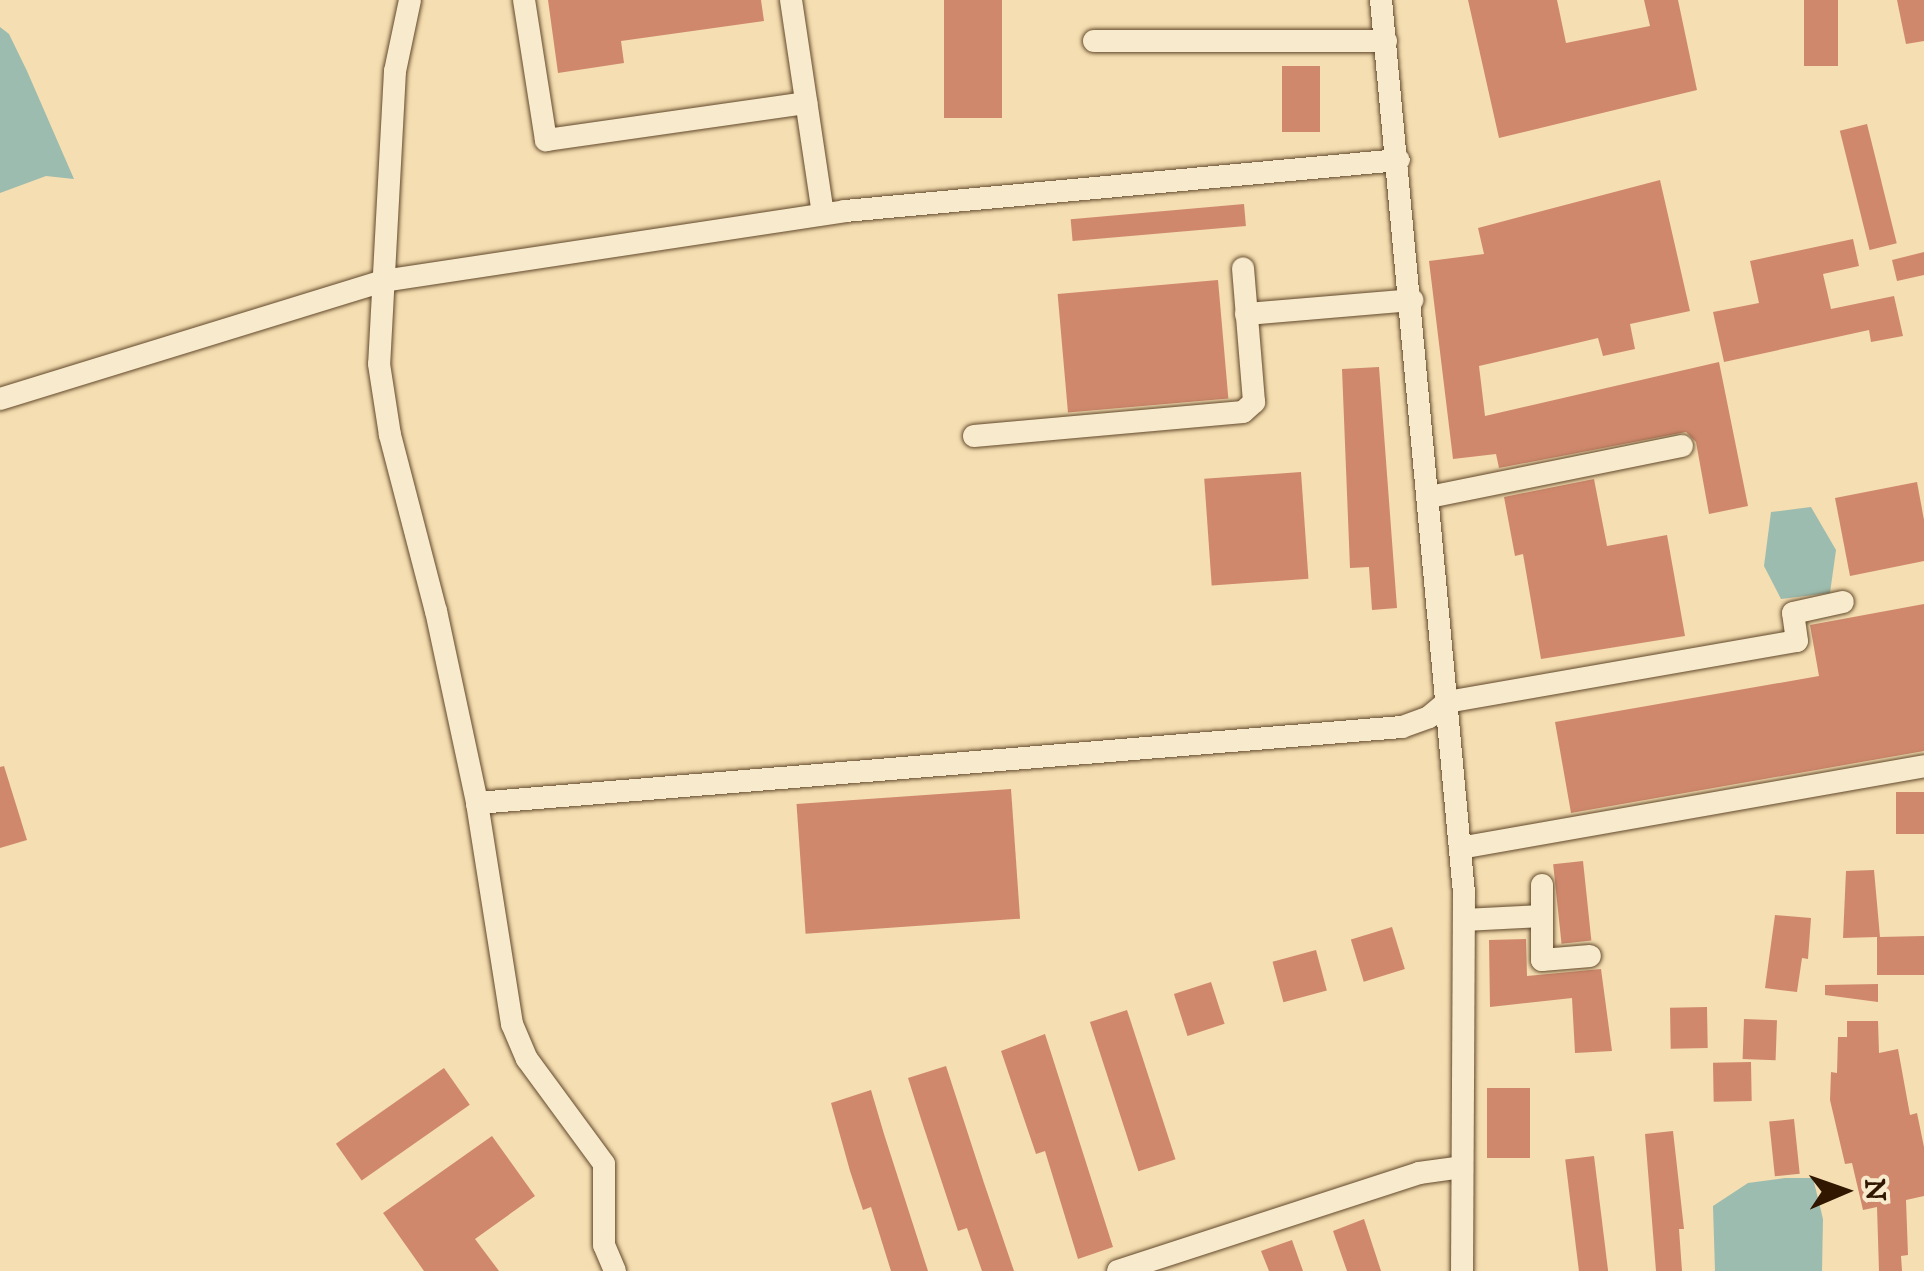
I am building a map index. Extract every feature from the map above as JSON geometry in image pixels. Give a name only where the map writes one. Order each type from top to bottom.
[{"type":"street","points":[[410,0],[395,71],[379,364],[390,435],[436,611],[476,802],[512,1024],[527,1059],[604,1164],[604,1245],[615,1271]]},
{"type":"street","points":[[524,0],[546,140],[806,103]]},
{"type":"street","points":[[791,0],[823,214]]},
{"type":"street","points":[[1381,0],[1399,160],[1460,848],[1464,920],[1462,1271]]},
{"type":"street","points":[[1094,41],[1386,41]]},
{"type":"street","points":[[0,399],[383,281],[823,214],[1399,160]]},
{"type":"street","points":[[974,436],[1243,412],[1254,402],[1243,268]]},
{"type":"street","points":[[1246,314],[1412,300]]},
{"type":"street","points":[[1429,498],[1682,446]]},
{"type":"street","points":[[476,802],[1402,726],[1430,717],[1447,702],[1796,642],[1792,613],[1843,602]]},
{"type":"street","points":[[1460,848],[1924,766]]},
{"type":"street","points":[[1542,886],[1542,960],[1590,956]]},
{"type":"street","points":[[1464,920],[1542,916]]},
{"type":"street","points":[[1118,1271],[1419,1173],[1462,1167]]},
{"type":"shaded area","points":[[0,27],[9,34],[74,179],[46,176],[0,193]]},
{"type":"shaded area","points":[[1811,507],[1836,550],[1830,593],[1781,599],[1764,566],[1771,512]]},
{"type":"shaded area","points":[[1813,1178],[1823,1219],[1822,1271],[1715,1271],[1713,1206],[1748,1183]]},
{"type":"building","points":[[548,0],[761,0],[764,21],[621,41],[624,63],[558,73]]},
{"type":"building","points":[[944,0],[1002,0],[1002,118],[944,118]]},
{"type":"building","points":[[1468,0],[1557,0],[1566,43],[1650,26],[1644,0],[1678,0],[1697,90],[1499,138]]},
{"type":"building","points":[[1804,0],[1838,0],[1838,66],[1804,66]]},
{"type":"building","points":[[1897,0],[1924,0],[1924,41],[1906,44]]},
{"type":"building","points":[[1282,66],[1320,66],[1320,132],[1282,132]]},
{"type":"building","points":[[1867,124],[1897,243],[1870,250],[1840,131]]},
{"type":"building","points":[[1660,180],[1690,311],[1630,324],[1635,349],[1603,356],[1598,338],[1479,366],[1485,416],[1719,362],[1748,506],[1709,514],[1696,442],[1686,432],[1499,468],[1496,454],[1453,459],[1429,261],[1484,254],[1478,228]]},
{"type":"building","points":[[1244,204],[1246,226],[1073,241],[1071,219]]},
{"type":"building","points":[[1853,239],[1859,266],[1823,274],[1831,309],[1894,296],[1903,336],[1871,342],[1869,330],[1724,362],[1713,312],[1759,303],[1750,261]]},
{"type":"building","points":[[1924,252],[1924,275],[1897,281],[1892,260]]},
{"type":"building","points":[[1218,280],[1228,399],[1068,413],[1058,294]]},
{"type":"building","points":[[1379,367],[1397,608],[1372,610],[1369,567],[1350,568],[1342,369]]},
{"type":"building","points":[[1301,472],[1308,579],[1212,586],[1204,479]]},
{"type":"building","points":[[1594,479],[1607,546],[1667,535],[1685,636],[1541,659],[1523,554],[1515,556],[1504,497]]},
{"type":"building","points":[[1917,482],[1924,520],[1924,561],[1850,576],[1835,498]]},
{"type":"building","points":[[1924,604],[1924,751],[1571,813],[1555,722],[1819,676],[1810,625]]},
{"type":"building","points":[[4,766],[27,840],[0,848],[0,767]]},
{"type":"building","points":[[1011,789],[1020,919],[806,934],[797,804]]},
{"type":"building","points":[[1896,792],[1924,792],[1924,834],[1896,834]]},
{"type":"building","points":[[1583,861],[1591,941],[1562,944],[1553,864]]},
{"type":"building","points":[[1874,870],[1880,937],[1924,936],[1924,975],[1877,975],[1877,937],[1843,938],[1846,871]]},
{"type":"building","points":[[1775,915],[1811,918],[1808,959],[1802,958],[1797,992],[1765,988]]},
{"type":"building","points":[[1392,927],[1405,969],[1364,982],[1351,940]]},
{"type":"building","points":[[1526,939],[1527,976],[1601,969],[1612,1051],[1575,1053],[1572,998],[1490,1007],[1489,940]]},
{"type":"building","points":[[1316,950],[1327,991],[1283,1002],[1273,962]]},
{"type":"building","points":[[1211,982],[1225,1024],[1188,1036],[1174,994]]},
{"type":"building","points":[[1878,984],[1878,1002],[1825,995],[1825,985]]},
{"type":"building","points":[[1707,1007],[1708,1048],[1671,1049],[1670,1008]]},
{"type":"building","points":[[1127,1010],[1176,1159],[1138,1171],[1090,1022]]},
{"type":"building","points":[[1744,1019],[1777,1020],[1776,1060],[1743,1059]]},
{"type":"building","points":[[1847,1021],[1878,1021],[1879,1053],[1898,1049],[1910,1115],[1917,1113],[1924,1147],[1924,1196],[1906,1200],[1908,1255],[1901,1256],[1902,1271],[1879,1271],[1877,1207],[1863,1210],[1852,1163],[1845,1164],[1830,1100],[1831,1072],[1837,1073],[1838,1037],[1847,1037]]},
{"type":"building","points":[[1045,1034],[1113,1247],[1078,1259],[1045,1151],[1036,1154],[1001,1051]]},
{"type":"building","points":[[1751,1062],[1752,1101],[1714,1102],[1713,1063]]},
{"type":"building","points":[[946,1066],[1014,1271],[982,1271],[967,1228],[958,1231],[908,1078]]},
{"type":"building","points":[[444,1068],[470,1105],[362,1181],[336,1144]]},
{"type":"building","points":[[1487,1088],[1530,1088],[1530,1158],[1487,1158]]},
{"type":"building","points":[[871,1090],[928,1271],[891,1271],[871,1207],[863,1210],[850,1171],[831,1103]]},
{"type":"building","points":[[1794,1119],[1800,1174],[1775,1176],[1769,1122]]},
{"type":"building","points":[[1673,1131],[1684,1229],[1679,1229],[1682,1271],[1656,1271],[1645,1134]]},
{"type":"building","points":[[492,1136],[535,1196],[475,1239],[499,1271],[424,1271],[383,1213]]},
{"type":"building","points":[[1594,1156],[1608,1271],[1579,1271],[1565,1160]]},
{"type":"building","points":[[1364,1219],[1381,1271],[1347,1271],[1333,1231]]},
{"type":"building","points":[[1292,1240],[1303,1271],[1269,1271],[1261,1251]]}]
